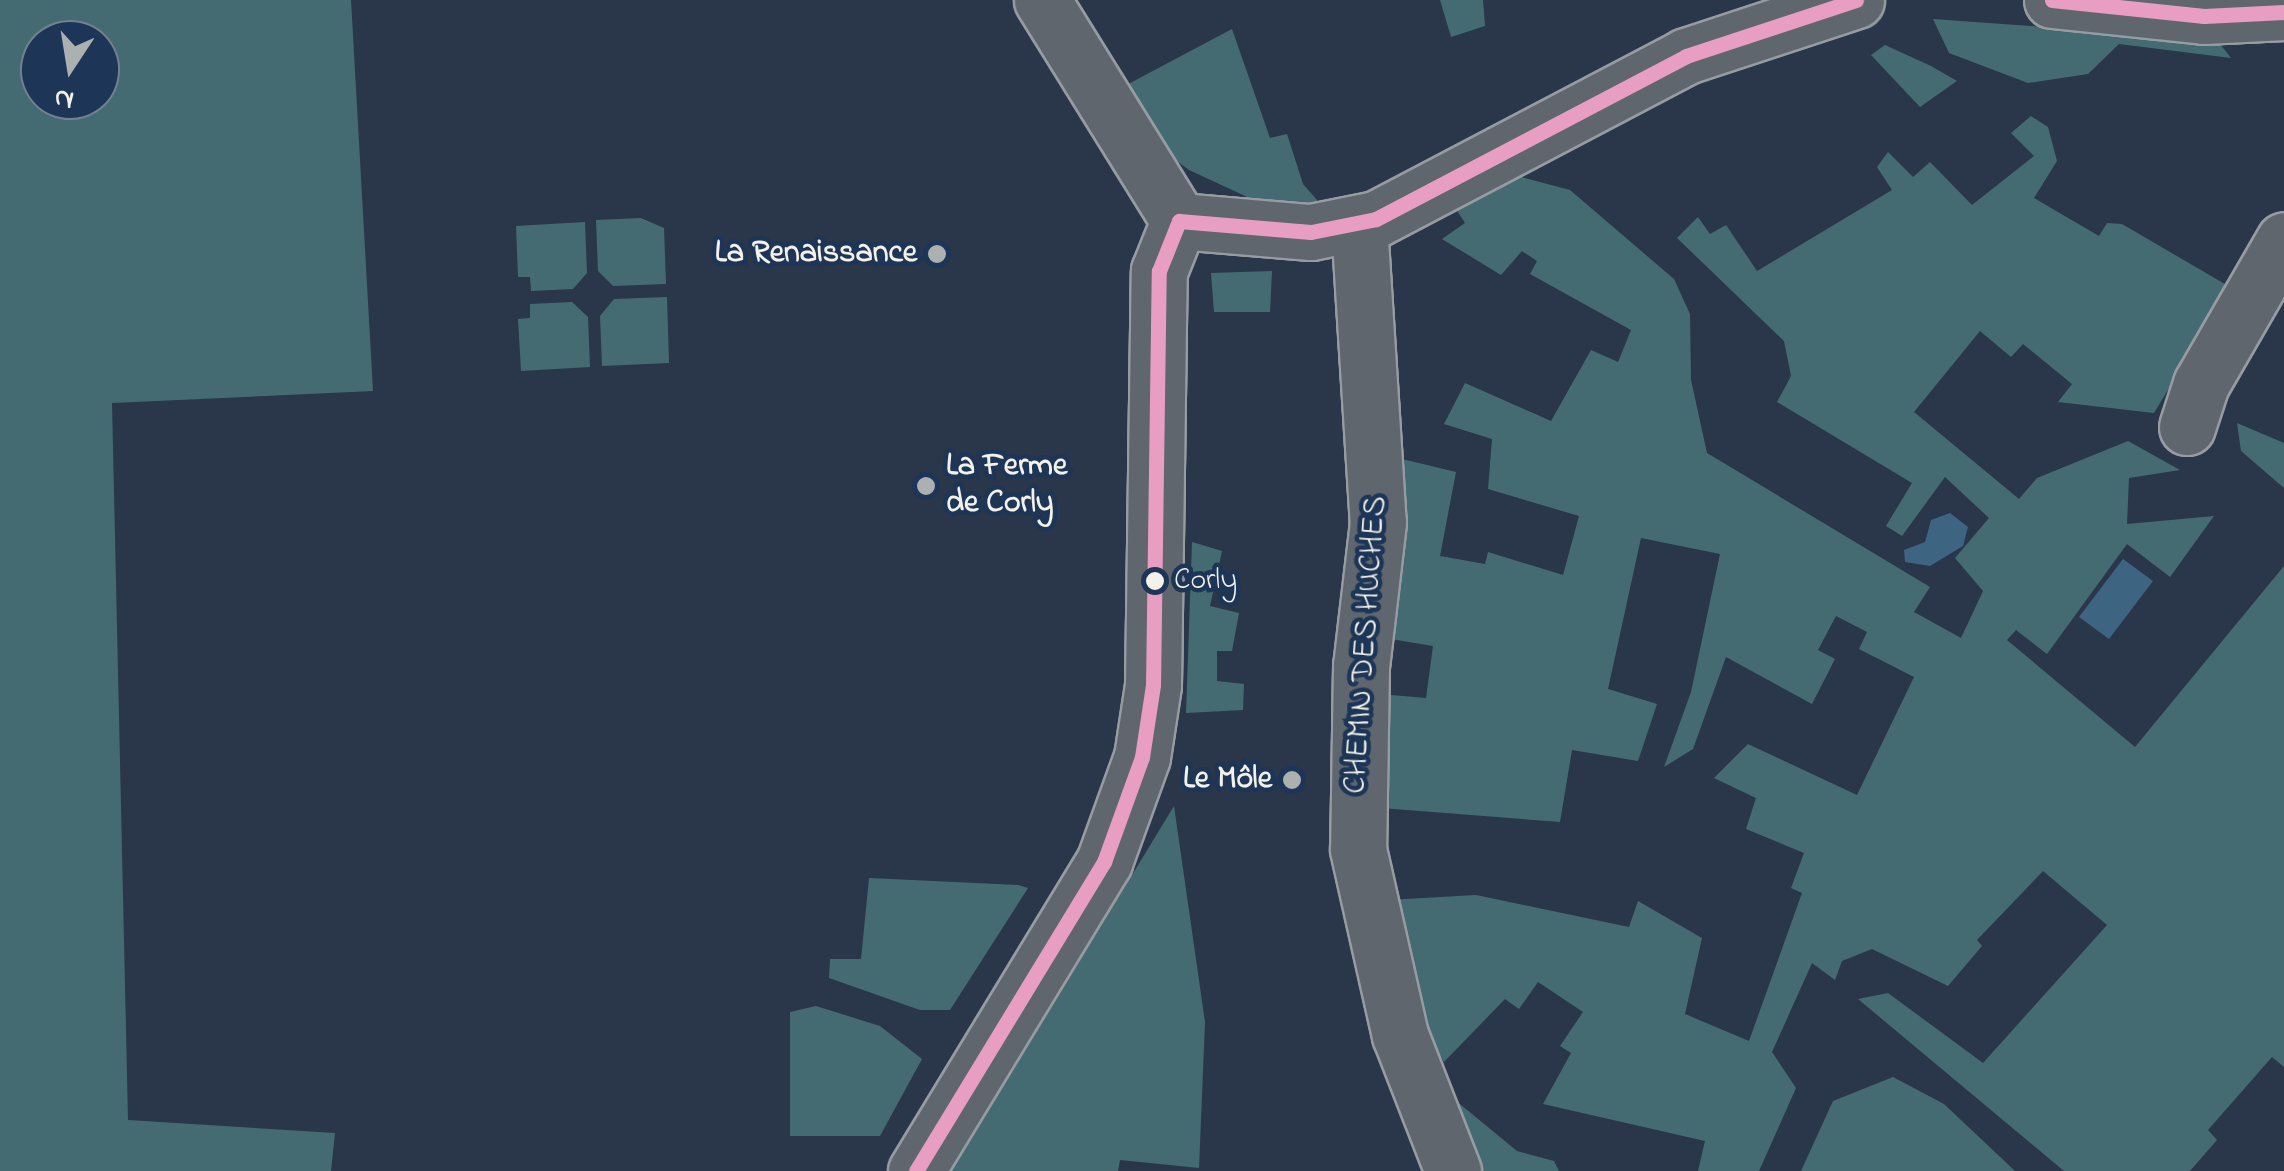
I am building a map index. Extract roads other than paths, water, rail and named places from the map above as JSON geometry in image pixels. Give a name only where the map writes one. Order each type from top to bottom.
[{"type":"street","points":[[1042,0],[1178,221]]},
{"type":"street","points":[[1178,221],[1311,232],[1360,224],[1402,211],[1686,56],[1856,0]]},
{"type":"street","points":[[2052,0],[2204,16],[2284,12]]},
{"type":"street","points":[[916,1171],[1104,862],[1142,757],[1154,644],[1158,271],[1178,221]]},
{"type":"street","name":"CHEMIN DES HUCHES","points":[[1360,224],[1378,522],[1361,666],[1358,850],[1400,1035],[1453,1171]]},
{"type":"street","points":[[2188,427],[2202,384],[2284,240]]},
{"type":"water","points":[[1950,513],[1968,527],[1963,546],[1930,566],[1905,562],[1904,550],[1925,542],[1931,520]]},
{"type":"water","points":[[2123,559],[2153,581],[2109,639],[2079,617]]},
{"type":"place","name":"La Renaissance","points":[[937,254]]},
{"type":"place","name":"La Ferme de Corly","points":[[926,486]]},
{"type":"place","name":"Corly","points":[[1155,581]]},
{"type":"place","name":"Le Môle","points":[[1292,780]]}]
